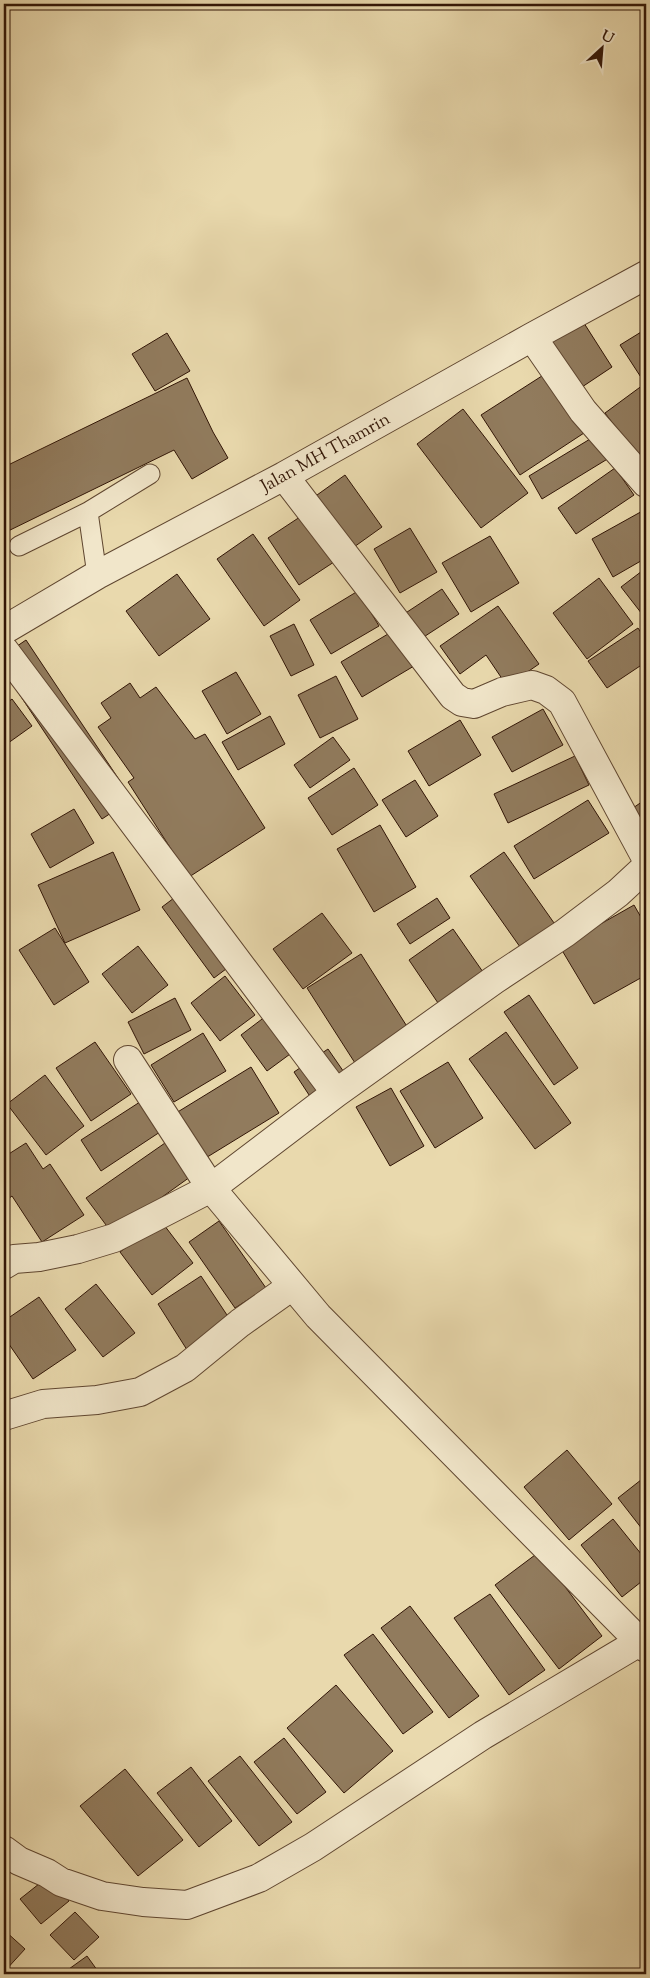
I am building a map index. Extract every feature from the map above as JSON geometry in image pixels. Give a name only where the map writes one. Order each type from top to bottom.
[{"type":"street","name":"Jalan MH Thamrin","points":[[4,630],[97,575],[284,476],[646,275]]},
{"type":"street","points":[[532,337],[583,411],[646,483]]},
{"type":"street","points":[[284,476],[453,696],[462,702],[474,704],[502,692],[532,685],[546,690],[562,702],[646,858]]},
{"type":"street","points":[[4,650],[336,1093]]},
{"type":"street","points":[[7,1257],[39,1257],[78,1249],[114,1238],[211,1188],[336,1093],[494,980],[565,933],[618,893],[646,867]]},
{"type":"street","points":[[4,1850],[61,1882],[102,1896],[143,1902],[187,1905],[259,1878],[313,1846],[483,1735],[644,1643],[318,1316],[211,1188],[128,1060]]},
{"type":"street","points":[[4,1416],[43,1404],[97,1400],[140,1392],[186,1368],[240,1323],[292,1286]]},
{"type":"lane","points":[[19,546],[88,512],[150,474]]},
{"type":"lane","points":[[88,512],[97,575]]},
{"type":"building","points":[[582,320],[612,367],[573,393],[542,347]]},
{"type":"building","points":[[646,329],[646,385],[620,345]]},
{"type":"building","points":[[167,333],[190,371],[155,391],[132,354]]},
{"type":"building","points":[[545,374],[584,433],[520,475],[481,415]]},
{"type":"building","points":[[187,378],[228,458],[192,479],[174,450],[4,533],[4,467]]},
{"type":"building","points":[[643,385],[646,390],[646,468],[605,413]]},
{"type":"building","points":[[463,409],[528,493],[481,528],[417,444]]},
{"type":"building","points":[[600,433],[614,455],[542,499],[529,476]]},
{"type":"building","points":[[615,468],[634,495],[576,534],[558,508]]},
{"type":"building","points":[[345,475],[382,527],[347,552],[310,500]]},
{"type":"building","points":[[646,509],[646,558],[613,577],[592,539]]},
{"type":"building","points":[[306,513],[337,560],[299,585],[268,538]]},
{"type":"building","points":[[410,528],[437,572],[400,593],[374,549]]},
{"type":"building","points":[[253,534],[300,600],[264,626],[217,559]]},
{"type":"building","points":[[490,536],[519,583],[471,612],[442,563]]},
{"type":"building","points":[[646,568],[646,611],[642,614],[621,587]]},
{"type":"building","points":[[177,574],[210,619],[159,656],[126,611]]},
{"type":"building","points":[[599,578],[633,624],[587,659],[553,613]]},
{"type":"building","points":[[442,589],[459,614],[416,642],[398,618]]},
{"type":"building","points":[[358,591],[379,626],[331,654],[310,620]]},
{"type":"building","points":[[498,606],[539,664],[507,686],[486,655],[460,674],[440,646]]},
{"type":"building","points":[[294,624],[314,665],[291,676],[270,636]]},
{"type":"building","points":[[638,628],[646,640],[646,662],[607,688],[588,661]]},
{"type":"building","points":[[393,631],[414,666],[362,697],[341,662]]},
{"type":"building","points":[[26,640],[132,799],[102,819],[4,671],[4,655]]},
{"type":"building","points":[[236,672],[261,714],[227,734],[202,691]]},
{"type":"building","points":[[336,676],[358,719],[320,738],[298,695]]},
{"type":"building","points":[[130,683],[140,698],[156,687],[195,739],[205,734],[265,828],[189,877],[128,782],[134,778],[98,727],[111,718],[101,703]]},
{"type":"building","points":[[12,699],[32,726],[4,746],[4,705]]},
{"type":"building","points":[[543,709],[563,745],[512,772],[492,737]]},
{"type":"building","points":[[270,716],[285,744],[238,770],[222,742]]},
{"type":"building","points":[[460,720],[481,755],[429,786],[408,751]]},
{"type":"building","points":[[333,737],[350,760],[310,788],[294,765]]},
{"type":"building","points":[[575,756],[589,785],[508,823],[494,794]]},
{"type":"building","points":[[354,768],[378,805],[332,835],[308,798]]},
{"type":"building","points":[[415,780],[438,816],[406,837],[382,800]]},
{"type":"building","points":[[646,799],[646,828],[633,808]]},
{"type":"building","points":[[588,800],[609,833],[534,879],[514,846]]},
{"type":"building","points":[[74,809],[94,843],[50,868],[31,834]]},
{"type":"building","points":[[380,825],[416,887],[374,912],[337,849]]},
{"type":"building","points":[[113,852],[140,910],[65,943],[38,885]]},
{"type":"building","points":[[504,852],[559,930],[525,954],[470,876]]},
{"type":"building","points":[[194,883],[246,954],[214,978],[162,907]]},
{"type":"building","points":[[437,898],[450,918],[410,944],[397,924]]},
{"type":"building","points":[[634,905],[646,926],[646,975],[594,1004],[560,947]]},
{"type":"building","points":[[322,913],[352,953],[303,989],[273,949]]},
{"type":"building","points":[[55,928],[89,982],[54,1005],[19,950]]},
{"type":"building","points":[[453,929],[483,972],[438,1003],[409,960]]},
{"type":"building","points":[[138,946],[168,985],[132,1013],[102,974]]},
{"type":"building","points":[[361,954],[408,1028],[355,1063],[307,988]]},
{"type":"building","points":[[225,976],[255,1015],[220,1041],[191,1003]]},
{"type":"building","points":[[529,995],[578,1068],[554,1085],[504,1012]]},
{"type":"building","points":[[175,998],[191,1030],[144,1054],[128,1022]]},
{"type":"building","points":[[274,1010],[301,1046],[267,1071],[241,1035]]},
{"type":"building","points":[[506,1032],[571,1123],[535,1149],[469,1059]]},
{"type":"building","points":[[203,1033],[226,1071],[174,1102],[151,1065]]},
{"type":"building","points":[[95,1042],[131,1094],[91,1121],[56,1068]]},
{"type":"building","points":[[328,1049],[348,1078],[313,1101],[294,1072]]},
{"type":"building","points":[[448,1062],[483,1118],[435,1148],[400,1091]]},
{"type":"building","points":[[251,1067],[279,1113],[204,1159],[176,1113]]},
{"type":"building","points":[[45,1075],[84,1126],[46,1155],[7,1104]]},
{"type":"building","points":[[391,1088],[424,1146],[390,1166],[356,1107]]},
{"type":"building","points":[[143,1100],[163,1130],[101,1171],[81,1140]]},
{"type":"building","points":[[26,1143],[43,1169],[50,1164],[84,1215],[42,1242],[12,1196],[4,1202],[4,1157]]},
{"type":"building","points":[[165,1143],[190,1177],[112,1233],[86,1198]]},
{"type":"building","points":[[161,1221],[193,1263],[152,1295],[120,1252]]},
{"type":"building","points":[[219,1221],[266,1288],[235,1308],[189,1242]]},
{"type":"building","points":[[201,1276],[233,1324],[189,1353],[158,1304]]},
{"type":"building","points":[[96,1284],[135,1333],[103,1357],[65,1309]]},
{"type":"building","points":[[39,1297],[76,1350],[33,1379],[4,1337],[4,1321]]},
{"type":"building","points":[[567,1450],[612,1504],[569,1540],[524,1487]]},
{"type":"building","points":[[646,1476],[646,1534],[618,1498]]},
{"type":"building","points":[[613,1519],[646,1560],[646,1578],[622,1597],[581,1545]]},
{"type":"building","points":[[539,1552],[602,1636],[559,1669],[495,1585]]},
{"type":"building","points":[[490,1594],[545,1670],[509,1695],[454,1618]]},
{"type":"building","points":[[410,1606],[479,1696],[449,1718],[381,1628]]},
{"type":"building","points":[[373,1634],[433,1712],[403,1734],[344,1655]]},
{"type":"building","points":[[336,1685],[393,1751],[344,1793],[287,1728]]},
{"type":"building","points":[[284,1738],[326,1792],[297,1814],[254,1762]]},
{"type":"building","points":[[240,1756],[292,1822],[259,1846],[208,1781]]},
{"type":"building","points":[[191,1767],[232,1821],[199,1847],[157,1793]]},
{"type":"building","points":[[125,1769],[183,1840],[138,1876],[80,1806]]},
{"type":"building","points":[[49,1876],[69,1901],[41,1924],[20,1899]]},
{"type":"building","points":[[75,1912],[99,1937],[74,1960],[50,1935]]},
{"type":"building","points":[[4,1930],[25,1949],[4,1972]]},
{"type":"building","points":[[87,1956],[100,1974],[62,1974]]}]
